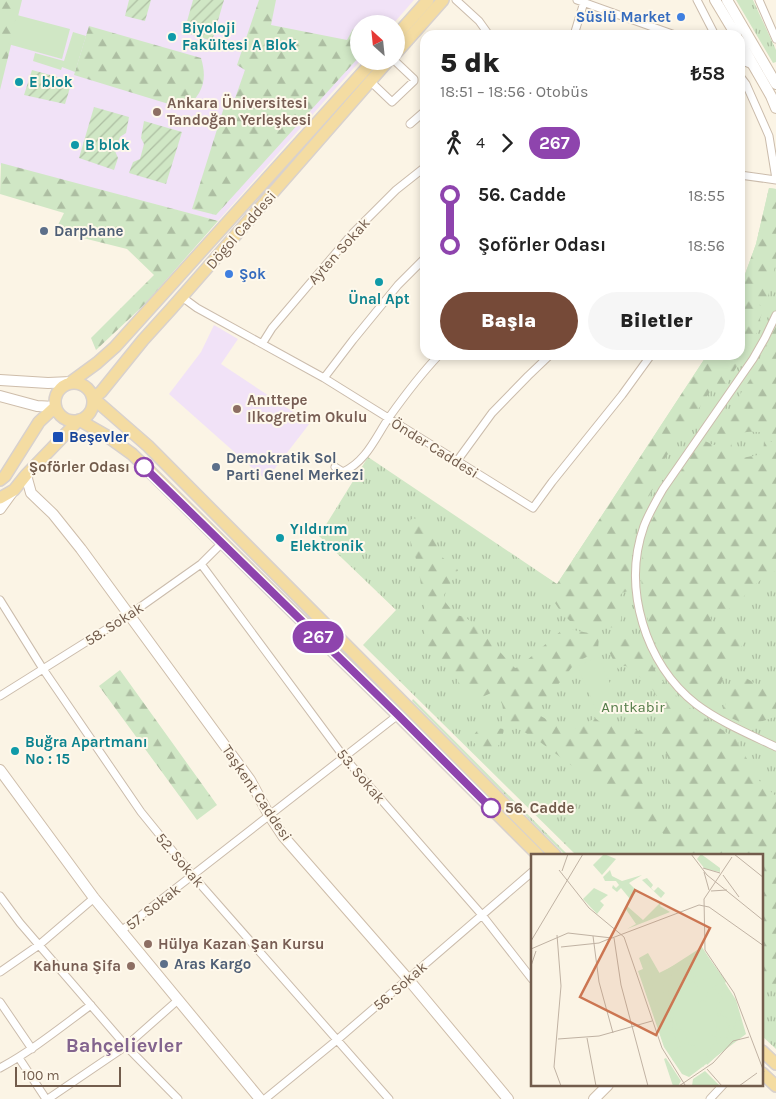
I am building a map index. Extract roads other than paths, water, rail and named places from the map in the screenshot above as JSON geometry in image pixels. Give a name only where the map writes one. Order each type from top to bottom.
[{"type":"main road","points":[[405,26],[428,0]]},
{"type":"main road","points":[[405,42],[443,0]]},
{"type":"main road","name":"Dögol Caddesi","points":[[71,382],[98,363],[115,347],[365,70]]},
{"type":"main road","name":"Dögol Caddesi","points":[[93,398],[101,392],[143,340],[380,70]]},
{"type":"main road","points":[[93,398],[92,408],[89,413],[84,418],[73,421],[62,417],[57,412],[54,401],[57,391],[71,382],[78,382],[89,389],[93,398],[148,446],[554,854]]},
{"type":"main road","points":[[0,480],[5,476],[39,422],[55,407]]},
{"type":"main road","points":[[0,498],[14,490],[79,420]]},
{"type":"main road","points":[[79,420],[107,436],[132,454],[537,854]]},
{"type":"main road","points":[[764,1053],[776,1064]]},
{"type":"main road","points":[[764,1074],[776,1086]]},
{"type":"street","points":[[456,0],[479,21],[485,30]]},
{"type":"street","points":[[697,0],[713,30]]},
{"type":"street","points":[[715,0],[733,30]]},
{"type":"street","points":[[727,0],[772,73],[776,84]]},
{"type":"street","points":[[759,0],[776,39]]},
{"type":"street","points":[[575,30],[580,1],[661,30]]},
{"type":"street","points":[[745,51],[776,108]]},
{"type":"street","points":[[745,62],[772,73]]},
{"type":"street","points":[[370,82],[392,102],[414,81],[404,70]]},
{"type":"street","points":[[745,83],[769,136],[776,180],[745,176]]},
{"type":"street","points":[[410,124],[420,115]]},
{"type":"street","name":"Ayten Sokak","points":[[262,344],[272,328],[352,234],[396,190],[420,171]]},
{"type":"street","points":[[324,378],[398,285],[420,263]]},
{"type":"street","name":"Önder Caddesi","points":[[182,297],[197,308],[324,378],[532,508],[622,396],[647,360]]},
{"type":"street","points":[[776,315],[766,338],[753,359],[663,489],[648,517],[641,534],[636,579],[638,600],[647,638],[657,659],[675,683],[697,704],[716,717],[776,747]]},
{"type":"street","points":[[335,467],[343,472],[352,468],[369,450],[388,419],[425,369],[434,360]]},
{"type":"street","points":[[457,461],[492,413],[545,360]]},
{"type":"street","points":[[0,380],[48,383],[71,382]]},
{"type":"street","points":[[0,396],[37,406],[55,407]]},
{"type":"street","name":"Taşkent Caddesi","points":[[26,475],[31,493],[53,514],[81,549],[250,780],[283,836],[508,1099]]},
{"type":"street","points":[[0,509],[14,490]]},
{"type":"street","name":"58. Sokak","points":[[0,696],[129,615],[200,564],[222,543]]},
{"type":"street","name":"53. Sokak","points":[[200,564],[344,757],[482,915],[531,978]]},
{"type":"street","name":"52. Sokak","points":[[0,600],[43,669],[141,812],[193,876],[389,1099]]},
{"type":"street","name":"57. Sokak","points":[[121,931],[398,715]]},
{"type":"street","points":[[0,770],[94,898],[260,1099]]},
{"type":"street","name":"56. Sokak","points":[[265,1099],[408,980],[531,873]]},
{"type":"street","points":[[0,896],[20,923],[126,1046],[178,1099]]},
{"type":"street","points":[[0,972],[39,945],[94,898]]},
{"type":"street","points":[[18,1058],[47,1099],[126,1046],[178,1000]]},
{"type":"street","points":[[0,1002],[32,1049]]},
{"type":"street","points":[[0,1068],[32,1049],[91,1005]]},
{"type":"street","points":[[594,1099],[607,1086]]},
{"type":"street","points":[[713,1098],[722,1086]]},
{"type":"place","name":"Süslü Market","points":[[681,17]]},
{"type":"place","name":"Biyoloji Fakültesi A Blok","points":[[172,37]]},
{"type":"place","name":"E blok","points":[[19,82]]},
{"type":"place","name":"Ankara Üniversitesi Tandoğan Yerleşkesi","points":[[157,112]]},
{"type":"place","name":"B blok","points":[[75,145]]},
{"type":"place","name":"Darphane","points":[[44,231]]},
{"type":"place","name":"Şok","points":[[229,274]]},
{"type":"place","name":"Ünal Apt","points":[[379,282]]},
{"type":"place","name":"Anıttepe Ilkogretim Okulu","points":[[237,409]]},
{"type":"place","name":"Beşevler","points":[[58,437]]},
{"type":"place","name":"Şoförler Odası","points":[[144,467]]},
{"type":"place","name":"Demokratik Sol Parti Genel Merkezi","points":[[216,467]]},
{"type":"place","name":"Yıldırım Elektronik","points":[[280,538]]},
{"type":"place","name":"Buğra Apartmanı No : 15","points":[[15,751]]},
{"type":"place","name":"56. Cadde","points":[[491,808]]},
{"type":"place","name":"Hülya Kazan Şan Kursu","points":[[148,944]]},
{"type":"place","name":"Aras Kargo","points":[[164,964]]},
{"type":"place","name":"Kahuna Şifa","points":[[131,966]]},
{"type":"district","name":"Bahçelievler","points":[[124,1045]]},
{"type":"park label","name":"Anıtkabir","points":[[633,707]]}]
